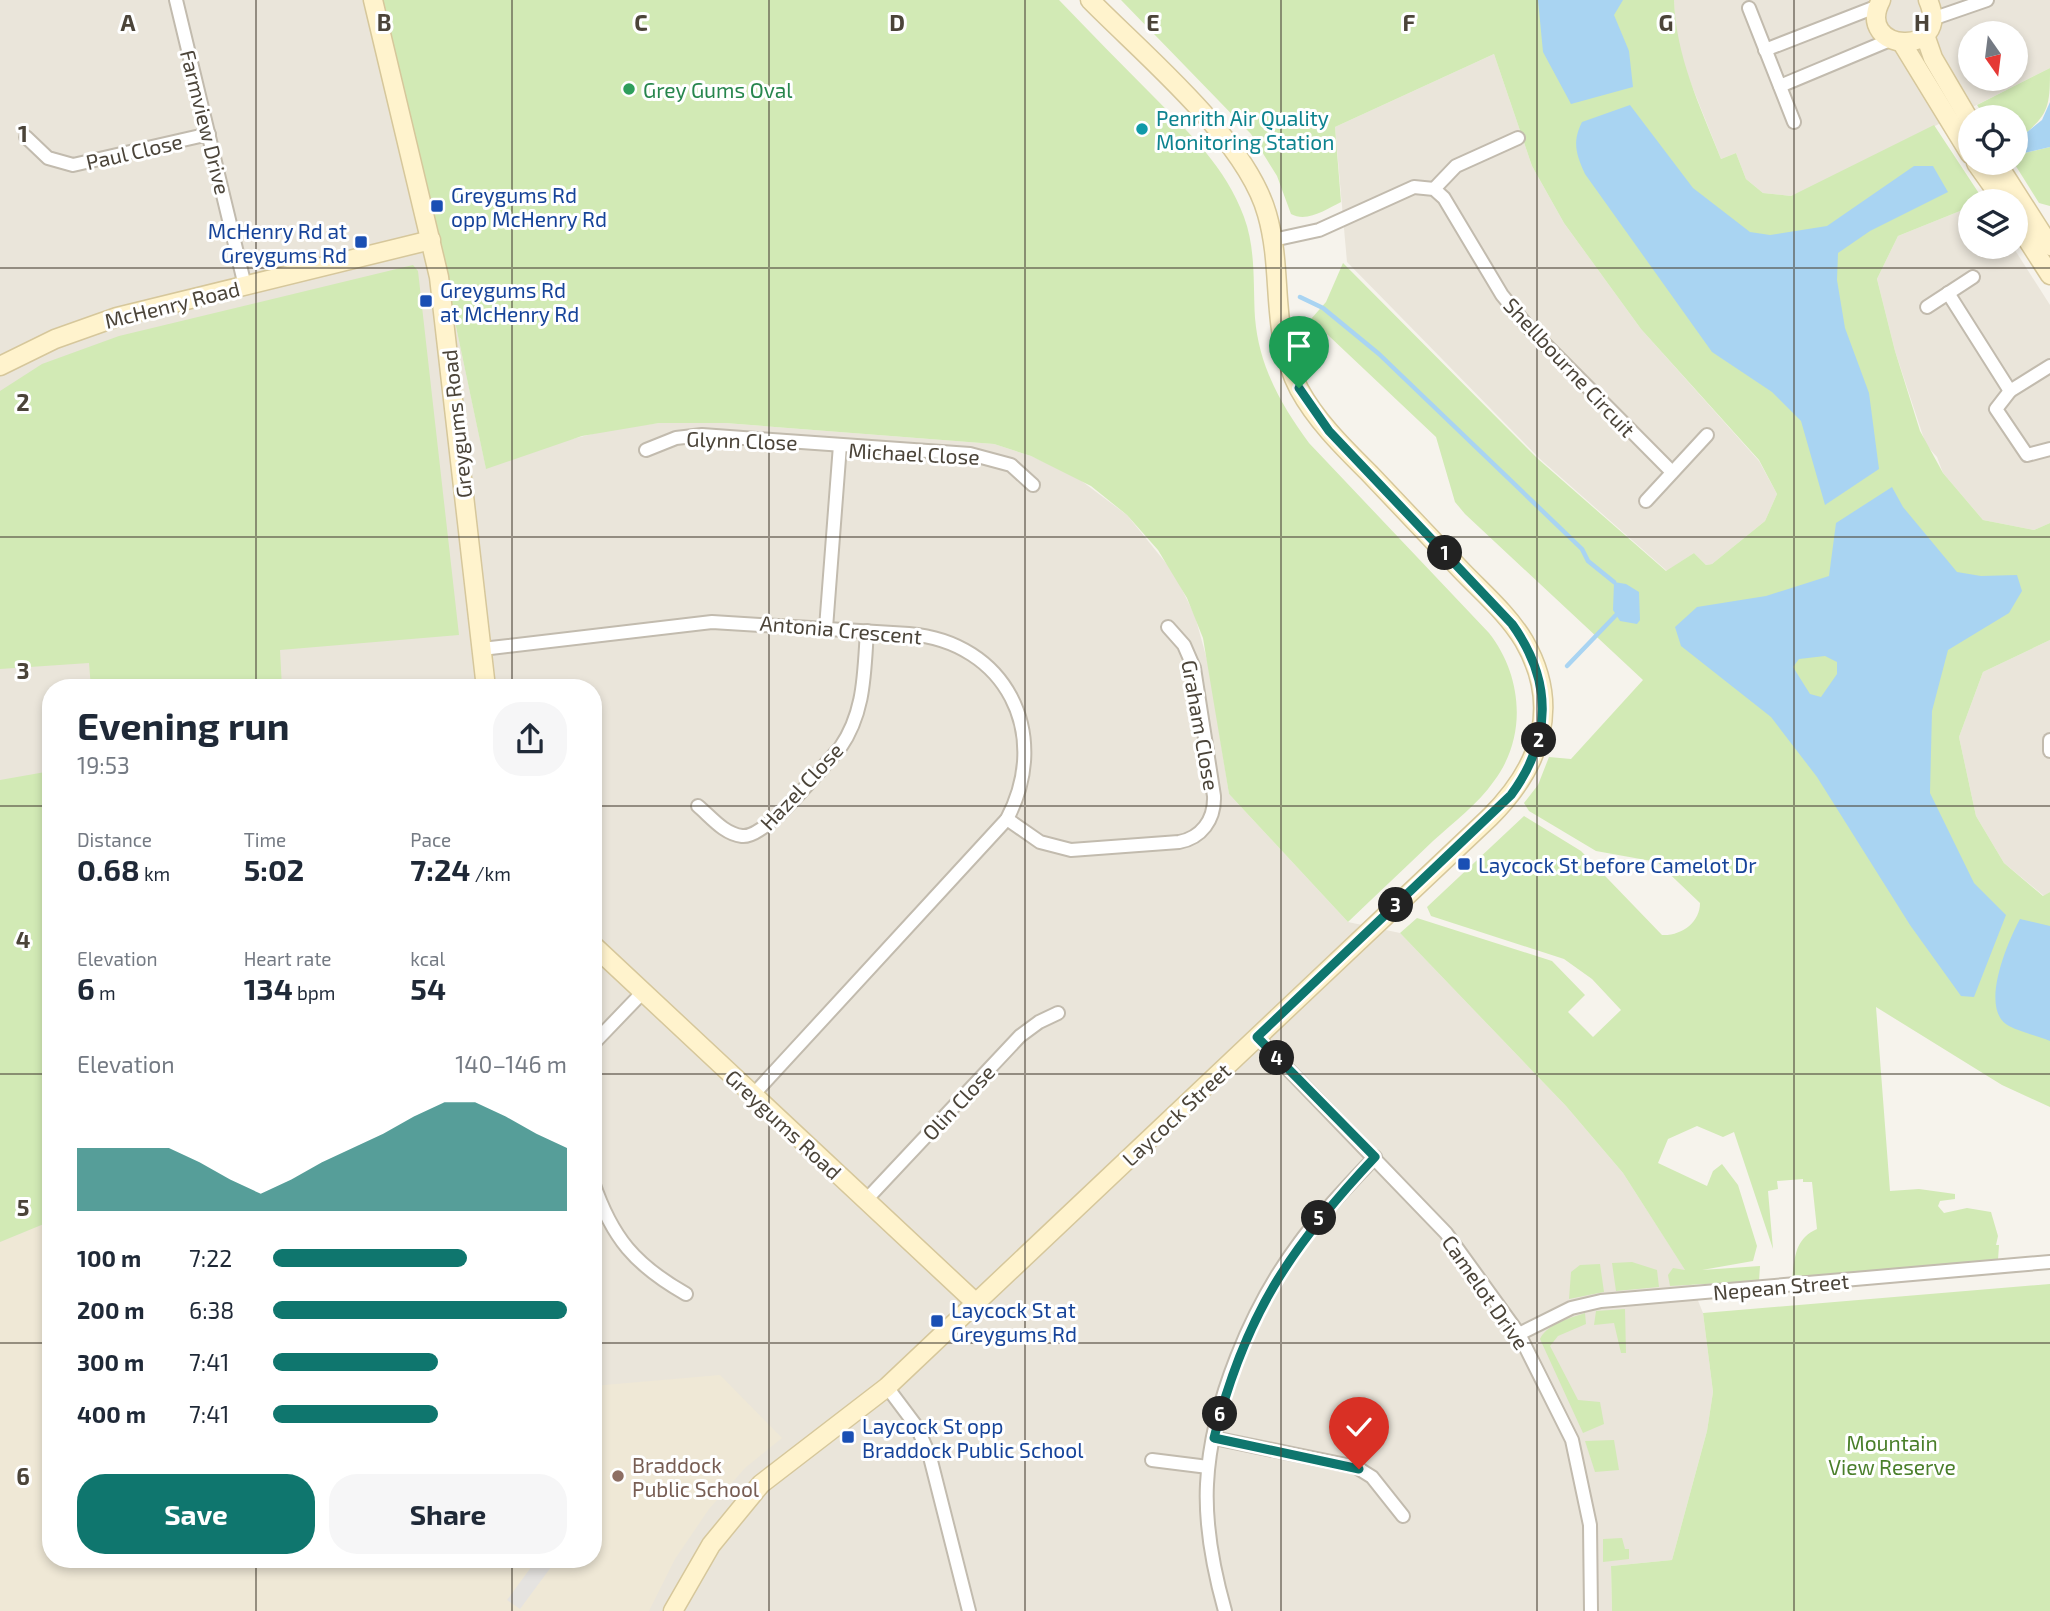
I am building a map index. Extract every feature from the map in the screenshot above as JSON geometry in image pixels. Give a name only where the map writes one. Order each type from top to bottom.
[{"type":"street","name":"Farmview Drive","points":[[176,0],[245,286]]},
{"type":"street","name":"Greygums Road","points":[[373,0],[431,240],[443,305],[485,679]]},
{"type":"street","name":"Laycock Street","points":[[673,1611],[711,1545],[761,1484],[887,1387],[1511,795],[1533,761],[1543,709],[1538,673],[1523,640],[1512,624],[1329,431],[1299,388],[1289,364],[1277,314],[1273,240],[1263,203],[1241,158],[1090,0]]},
{"type":"street","points":[[1928,0],[1928,27],[1933,58],[1961,105]]},
{"type":"street","points":[[1780,86],[1896,41],[1910,43],[1928,27],[1987,0]]},
{"type":"street","points":[[1765,50],[1879,3],[1878,25],[1896,41],[1958,136]]},
{"type":"street","points":[[1749,8],[1794,121]]},
{"type":"street","name":"Paul Close","points":[[26,138],[48,158],[73,165],[209,134]]},
{"type":"street","points":[[1273,240],[1319,230],[1414,187],[1434,189],[1456,166],[1518,138]]},
{"type":"street","points":[[1987,175],[2000,189]]},
{"type":"street","name":"Shellbourne Circuit","points":[[1434,189],[1444,198],[1502,295],[1529,328],[1672,472]]},
{"type":"street","points":[[2039,232],[2050,246]]},
{"type":"street","points":[[2039,232],[2050,275]]},
{"type":"street","name":"McHenry Road","points":[[0,366],[85,327],[431,240]]},
{"type":"street","points":[[1927,307],[1973,278]]},
{"type":"street","points":[[1948,293],[2010,391]]},
{"type":"street","points":[[2050,366],[2010,391],[1996,409],[2027,455],[2050,449]]},
{"type":"street","name":"Glynn Close","points":[[646,450],[676,438],[694,435],[840,445]]},
{"type":"street","points":[[1646,501],[1707,435]]},
{"type":"street","name":"Michael Close","points":[[827,628],[840,445],[981,456],[1017,468],[1033,485]]},
{"type":"street","name":"Antonia Crescent","points":[[482,649],[712,622],[827,628],[923,635],[945,640],[976,656],[1000,680],[1017,710],[1026,751],[1022,783],[1007,819],[753,1095]]},
{"type":"street","name":"Graham Close","points":[[1007,819],[1041,842],[1071,850],[1179,842],[1191,839],[1206,826],[1214,809],[1214,796],[1194,668],[1184,645],[1168,627]]},
{"type":"street","name":"Hazel Close","points":[[698,806],[733,834],[748,837],[767,827],[840,748],[849,734],[862,697],[867,631]]},
{"type":"street","points":[[2050,740],[2050,751]]},
{"type":"street","name":"Greygums Road","points":[[602,953],[976,1303]]},
{"type":"street","points":[[602,1035],[643,992]]},
{"type":"street","name":"Olin Close","points":[[866,1200],[1020,1036],[1039,1021],[1058,1013]]},
{"type":"street","name":"Camelot Drive","points":[[1257,1037],[1375,1157],[1459,1249],[1519,1334],[1572,1440],[1590,1525],[1591,1611]]},
{"type":"street","points":[[1226,1611],[1209,1521],[1208,1467],[1237,1358],[1270,1289],[1314,1224],[1375,1157]]},
{"type":"street","points":[[602,1205],[610,1225],[629,1251],[648,1271],[686,1294]]},
{"type":"street","name":"Nepean Street","points":[[1519,1334],[1571,1308],[1601,1301],[2050,1262]]},
{"type":"street","points":[[887,1387],[917,1427],[930,1457],[969,1611]]},
{"type":"street","points":[[1214,1438],[1356,1467],[1372,1478],[1403,1516]]},
{"type":"street","points":[[1152,1461],[1208,1467]]},
{"type":"shaded area","points":[[0,0],[382,0],[438,241],[486,468],[548,445],[612,429],[659,423],[725,423],[994,444],[1031,456],[1075,476],[1127,515],[1174,573],[1195,616],[1209,667],[1229,794],[1348,922],[1400,933],[1566,1106],[1623,1173],[1686,1271],[1703,1313],[1713,1392],[1707,1431],[1672,1560],[1611,1566],[1612,1611],[0,1611]]},
{"type":"shaded area","points":[[1674,0],[2050,0],[2050,68],[2028,79],[2028,21],[1958,21],[1958,91],[2004,91],[1977,105],[1958,105],[1958,114],[1791,196],[1763,193],[1746,179],[1736,153],[1721,159],[1682,61],[1675,25]]},
{"type":"shaded area","points":[[1494,54],[1532,166],[1564,223],[1641,329],[1759,461],[1777,494],[1765,521],[1712,564],[1706,565],[1694,553],[1667,571],[1540,459],[1347,262],[1335,127]]},
{"type":"shaded area","points":[[1958,212],[1958,259],[2021,259],[2050,305],[2050,523],[2034,530],[1983,520],[1943,473],[1937,457],[1926,445],[1895,351],[1877,279],[1898,236]]},
{"type":"shaded area","points":[[2050,640],[2050,892],[2044,896],[2004,863],[1976,816],[1959,737],[1983,672]]},
{"type":"shaded area","points":[[42,1225],[42,1568],[602,1568],[602,1385],[720,1375],[782,1438],[745,1468],[709,1509],[675,1559],[649,1611],[0,1611],[0,1242]]},
{"type":"shaded area","points":[[530,1568],[550,1568],[520,1609],[507,1600]]},
{"type":"green space","points":[[382,0],[1059,0],[1193,137],[1227,182],[1248,229],[1255,318],[1261,352],[1273,384],[1299,429],[1309,443],[1489,633],[1500,650],[1514,686],[1517,706],[1512,745],[1494,781],[1473,805],[1348,922],[1229,794],[1203,638],[1187,598],[1158,550],[1127,515],[1091,486],[1031,456],[994,444],[725,423],[659,423],[582,436],[486,469],[439,246]]},
{"type":"green space","points":[[1121,0],[1674,0],[1684,61],[1721,159],[1736,153],[1746,179],[1763,193],[1791,196],[1934,125],[1958,161],[1958,175],[1967,175],[1976,189],[1958,189],[1958,212],[1898,236],[1877,279],[1895,351],[1920,431],[1943,473],[1983,520],[2034,530],[2050,523],[2050,640],[1983,672],[1959,737],[1976,816],[2004,863],[2043,896],[2050,892],[2050,1107],[2002,1085],[1876,1007],[1890,1191],[1919,1189],[1955,1194],[1955,1199],[1940,1201],[1938,1206],[1944,1213],[1967,1208],[1991,1212],[1998,1236],[1998,1260],[1792,1279],[1800,1243],[1817,1229],[1812,1182],[1803,1182],[1803,1179],[1777,1181],[1778,1189],[1768,1191],[1773,1249],[1734,1132],[1723,1137],[1697,1126],[1668,1139],[1658,1163],[1707,1186],[1713,1171],[1722,1164],[1738,1185],[1757,1246],[1753,1261],[1702,1270],[1760,1266],[1759,1281],[1670,1286],[1668,1275],[1673,1268],[1685,1270],[1623,1173],[1566,1106],[1400,933],[1417,918],[1552,961],[1585,995],[1568,1012],[1593,1037],[1621,1010],[1592,979],[1564,959],[1431,916],[1427,907],[1524,816],[1581,851],[1662,935],[1676,933],[1693,922],[1700,903],[1657,862],[1596,851],[1529,811],[1524,803],[1538,785],[1549,757],[1571,759],[1643,680],[1465,514],[1455,502],[1436,437],[1311,319],[1326,302],[1343,263],[1538,459],[1666,571],[1694,553],[1706,565],[1712,564],[1765,521],[1777,494],[1759,460],[1641,329],[1564,223],[1532,166],[1494,54],[1335,127],[1341,202],[1317,214],[1304,217],[1291,214],[1277,176],[1251,134]]},
{"type":"green space","points":[[2050,68],[2048,102],[2041,117],[2028,130],[2028,105],[1977,105],[2005,91],[2028,91],[2028,79]]},
{"type":"green space","points":[[2050,147],[2050,206],[2039,203],[2022,175],[2028,175],[2028,152]]},
{"type":"green space","points":[[413,265],[418,271],[459,635],[280,650],[282,679],[90,679],[89,663],[0,669],[0,391],[42,364],[119,336]]},
{"type":"green space","points":[[42,773],[42,1225],[0,1242],[0,780]]},
{"type":"green space","points":[[1632,1262],[1657,1270],[1659,1287],[1616,1291],[1612,1263]]},
{"type":"green space","points":[[1600,1264],[1604,1292],[1569,1299],[1571,1272],[1580,1265]]},
{"type":"green space","name":"Mountain View Reserve","points":[[2050,1284],[2050,1611],[1612,1611],[1611,1566],[1672,1560],[1707,1431],[1713,1392],[1703,1313]]},
{"type":"green space","points":[[1625,1309],[1626,1353],[1621,1353],[1614,1323],[1594,1325],[1596,1311]]},
{"type":"green space","points":[[1585,1313],[1586,1324],[1558,1336],[1550,1346],[1578,1400],[1600,1402],[1604,1424],[1583,1433],[1540,1339],[1553,1326]]},
{"type":"green space","points":[[1614,1440],[1619,1470],[1595,1472],[1585,1441]]},
{"type":"green space","points":[[1622,1538],[1625,1549],[1629,1549],[1629,1559],[1603,1562],[1603,1539]]},
{"type":"water","points":[[1538,0],[1623,0],[1614,15],[1629,51],[1633,87],[1571,104],[1543,52]]},
{"type":"water","points":[[2050,102],[2050,147],[2028,152],[2028,131],[2042,120]]},
{"type":"water","points":[[1630,105],[1693,188],[1750,232],[1770,235],[1827,226],[1914,166],[1933,166],[1948,192],[1870,231],[1838,253],[1837,280],[1845,328],[1869,393],[1879,469],[1825,505],[1801,421],[1772,392],[1712,352],[1585,174],[1576,148],[1582,122]]},
{"type":"water","points":[[1892,487],[1903,507],[1957,572],[1981,576],[2017,575],[2022,591],[2009,613],[1948,650],[1932,711],[1930,793],[1974,883],[2006,915],[1974,997],[1961,996],[1910,925],[1817,777],[1771,717],[1681,646],[1675,627],[1697,607],[1766,596],[1829,576],[1836,523]],"holes":[[[1825,656],[1837,662],[1837,674],[1821,697],[1810,694],[1793,667],[1799,659]]]},
{"type":"water","points":[[1614,582],[1626,584],[1639,592],[1640,620],[1637,624],[1620,621],[1613,610]]},
{"type":"water","points":[[2020,919],[2050,926],[2050,1041],[2009,1026],[2000,1018],[1996,1006],[1998,975]]},
{"type":"waterway","points":[[1300,297],[1323,308],[1379,354],[1582,549],[1588,561],[1614,582]]},
{"type":"waterway","points":[[1567,666],[1616,615]]},
{"type":"place","name":"Grey Gums Oval","points":[[629,89]]},
{"type":"place","name":"Penrith Air Quality Monitoring Station","points":[[1142,129]]},
{"type":"place","name":"Greygums Rd opp McHenry Rd","points":[[437,206]]},
{"type":"place","name":"McHenry Rd at Greygums Rd","points":[[361,242]]},
{"type":"place","name":"Greygums Rd at McHenry Rd","points":[[426,301]]},
{"type":"place","name":"Laycock St before Camelot Dr","points":[[1464,864]]},
{"type":"place","name":"Laycock St at Greygums Rd","points":[[937,1321]]},
{"type":"place","name":"Laycock St opp Braddock Public School","points":[[848,1437]]},
{"type":"place","name":"Braddock Public School","points":[[618,1476]]},
{"type":"route","points":[[1299,388],[1329,431],[1512,624],[1523,640],[1538,673],[1543,709],[1542,727],[1533,761],[1511,795],[1257,1037],[1375,1157],[1320,1217],[1270,1289],[1237,1358],[1214,1438],[1359,1469]]}]
